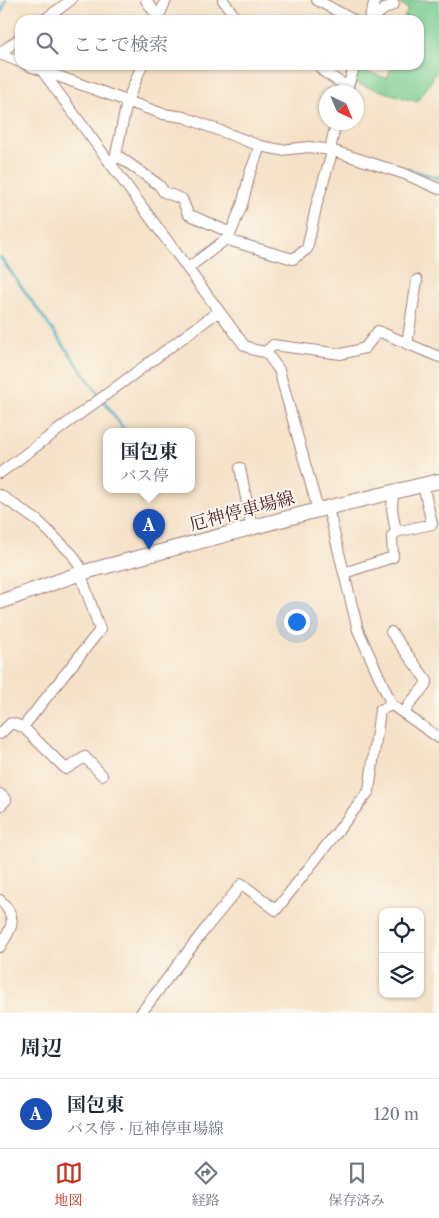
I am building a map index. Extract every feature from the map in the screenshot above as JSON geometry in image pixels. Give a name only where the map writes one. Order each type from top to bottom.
[{"type":"main road","name":"厄神停車場線","points":[[0,602],[81,573],[393,491],[439,481]]},
{"type":"street","points":[[51,15],[71,0]]},
{"type":"street","points":[[146,0],[155,15]]},
{"type":"street","points":[[160,15],[166,0]]},
{"type":"street","points":[[223,0],[234,15]]},
{"type":"street","points":[[317,0],[344,15]]},
{"type":"street","points":[[371,15],[375,0]]},
{"type":"street","points":[[376,15],[394,4]]},
{"type":"street","points":[[15,42],[0,53],[15,60]]},
{"type":"street","points":[[38,70],[163,114],[184,117],[260,146],[281,150],[309,147],[331,150],[404,174],[439,189]]},
{"type":"street","points":[[115,160],[127,102],[140,70]]},
{"type":"street","points":[[322,70],[341,85]]},
{"type":"street","points":[[349,85],[353,70]]},
{"type":"street","points":[[43,72],[115,160],[188,268],[244,344],[254,350],[266,352],[279,370],[344,573],[358,630],[392,705],[439,738]]},
{"type":"street","points":[[230,235],[231,241],[293,260],[307,249],[317,203],[331,156],[334,130]]},
{"type":"street","points":[[188,268],[230,235],[242,205],[250,173],[260,146]]},
{"type":"street","points":[[115,160],[159,185],[164,192],[182,199],[188,214],[230,235]]},
{"type":"street","points":[[407,344],[417,280]]},
{"type":"street","points":[[0,472],[219,310]]},
{"type":"street","points":[[266,352],[273,345],[341,354],[365,348],[378,331],[439,357]]},
{"type":"street","points":[[240,468],[252,528]]},
{"type":"street","points":[[344,573],[393,557],[392,536],[396,532],[432,524],[423,485]]},
{"type":"street","points":[[393,491],[392,509],[396,532]]},
{"type":"street","points":[[0,495],[38,521],[72,554],[79,565],[100,630],[23,727]]},
{"type":"street","points":[[391,632],[427,681],[424,688],[408,703],[405,713]]},
{"type":"street","points":[[141,1013],[242,884],[276,910],[369,791],[380,710],[392,705]]},
{"type":"street","points":[[0,734],[11,723],[23,727],[66,769],[85,757],[102,775]]},
{"type":"street","points":[[0,794],[6,800],[0,806]]},
{"type":"street","points":[[0,900],[10,910],[12,925],[0,948]]},
{"type":"green space","points":[[380,0],[439,0],[439,66],[431,82],[417,102],[352,82],[357,70],[387,78],[390,70],[424,70],[424,15],[405,15],[408,9],[394,1],[375,12]]},
{"type":"waterway","points":[[0,17],[6,0]]},
{"type":"waterway","points":[[397,166],[439,178]]},
{"type":"waterway","points":[[0,257],[100,396]]},
{"type":"waterway","points":[[103,400],[123,428]]},
{"type":"place","name":"国包東","points":[[149,550]]}]
